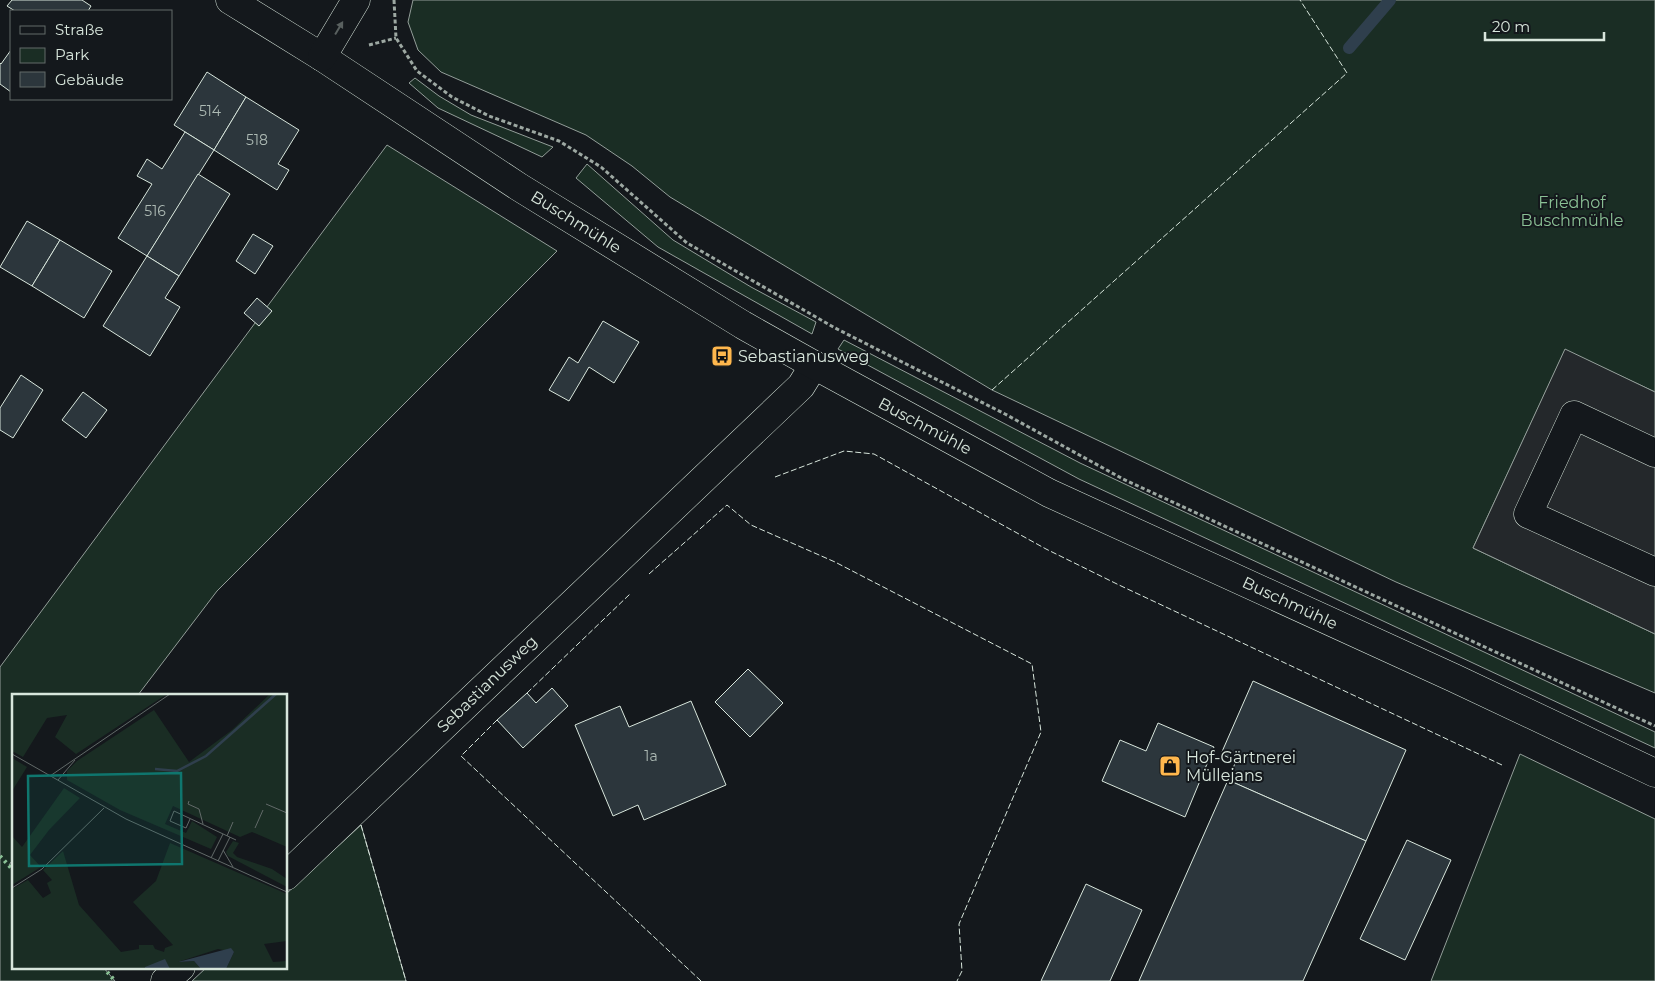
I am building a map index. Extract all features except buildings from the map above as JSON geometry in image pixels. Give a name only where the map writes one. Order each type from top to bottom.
[{"type":"main road","points":[[322,57],[356,0]]},
{"type":"main road","name":"Buschmühle","points":[[236,1],[519,187],[743,325],[814,365],[1049,492],[1454,678],[1655,773]]},
{"type":"main road","name":"Sebastianusweg","points":[[288,874],[801,386],[814,365]]},
{"type":"main road","points":[[1655,454],[1574,415],[1528,514],[1655,572]]},
{"type":"main road","points":[[165,981],[180,968]]},
{"type":"path","points":[[394,0],[396,38],[417,71],[452,97],[489,116],[559,141],[600,167],[687,243],[753,281],[835,328],[1004,414],[1123,479],[1655,726]]},
{"type":"green space","name":"Friedhof Buschmühle","points":[[413,0],[1655,0],[1655,392],[1565,350],[1473,548],[1655,634],[1655,693],[1396,582],[992,390],[670,197],[632,166],[586,135],[441,72],[418,50],[408,22]]},
{"type":"green space","points":[[415,78],[439,96],[471,115],[553,147],[542,157],[438,108],[409,83]]},
{"type":"green space","points":[[387,145],[557,251],[217,591],[139,694],[12,694],[12,861],[9,865],[12,869],[12,968],[104,968],[115,981],[0,981],[0,667]]},
{"type":"green space","points":[[587,164],[673,240],[751,287],[816,322],[812,334],[658,247],[576,178]]},
{"type":"green space","points":[[844,340],[1080,463],[1655,732],[1655,748],[1079,479],[838,349]]},
{"type":"green space","points":[[1520,754],[1655,819],[1655,981],[1431,981]]},
{"type":"green space","points":[[361,825],[406,981],[192,981],[206,968],[288,968],[288,892]]},
{"type":"shaded area","points":[[1565,349],[1655,392],[1655,634],[1473,548]]},
{"type":"waterway","points":[[1349,48],[1390,0]]},
{"type":"hedge","points":[[0,856],[12,869]]},
{"type":"hedge","points":[[104,968],[115,981]]},
{"type":"fence","points":[[992,390],[1347,73],[1300,0]]},
{"type":"fence","points":[[775,477],[844,451],[874,454],[1046,549],[1502,765]]},
{"type":"fence","points":[[649,574],[727,505],[751,525],[835,562],[1032,664],[1041,732],[959,924],[962,971],[957,981]]},
{"type":"fence","points":[[527,693],[630,594]]},
{"type":"fence","points":[[497,720],[461,756],[701,981]]},
{"type":"fence","points":[[361,825],[406,981]]},
{"type":"place","name":"Sebastianusweg","points":[[722,356]]},
{"type":"place","name":"Hof-Gärtnerei Müllejans","points":[[1170,766]]}]
